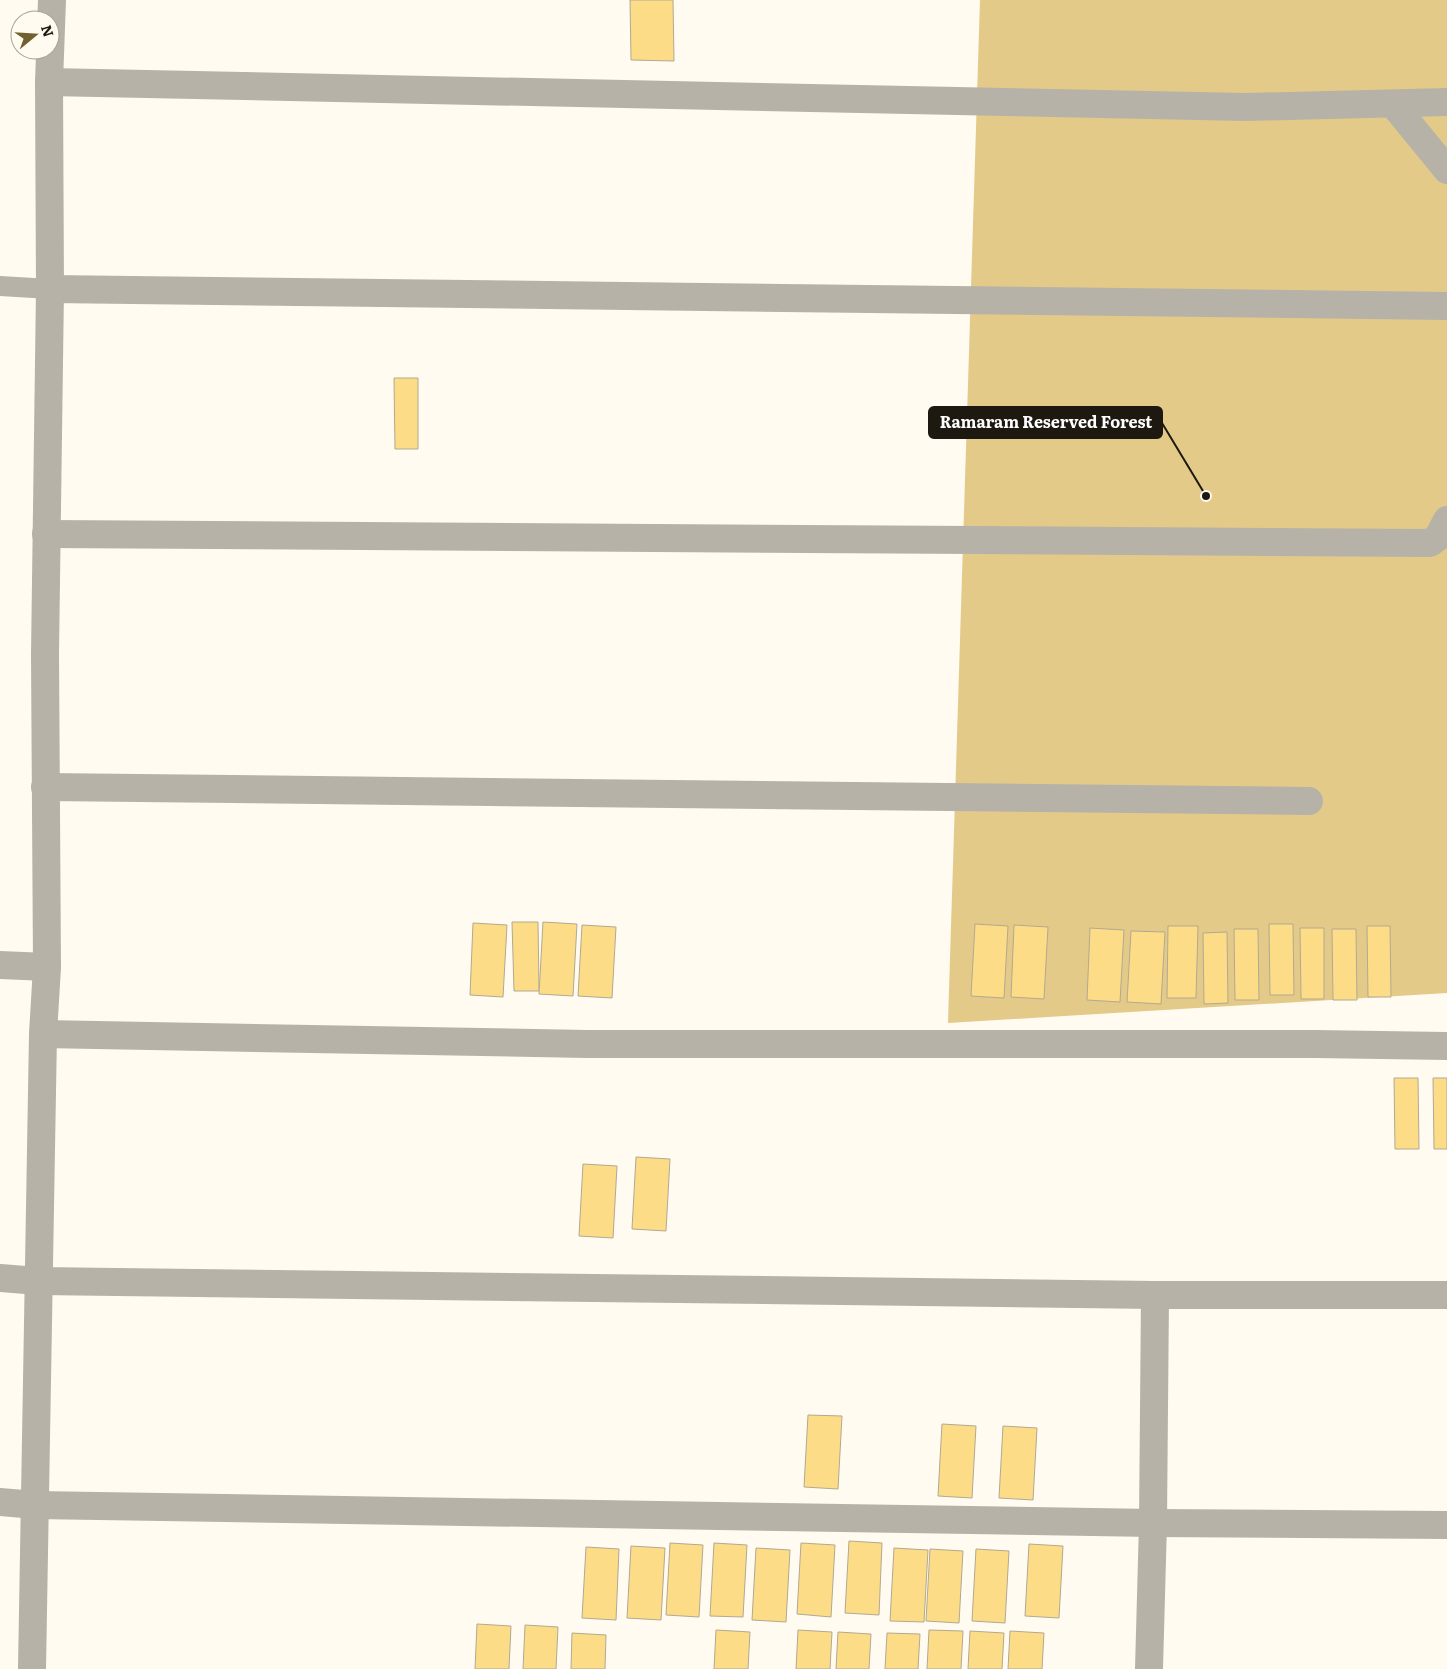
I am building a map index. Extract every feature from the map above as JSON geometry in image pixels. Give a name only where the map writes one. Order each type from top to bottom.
[{"type":"street","points":[[32,1669],[43,1034],[47,967],[45,787],[46,534],[50,289],[49,82],[52,0]]},
{"type":"street","points":[[49,82],[1236,107],[1447,102]]},
{"type":"street","points":[[1393,104],[1447,170]]},
{"type":"street","points":[[50,289],[1447,306]]},
{"type":"street","points":[[46,534],[1430,543],[1438,537],[1447,520]]},
{"type":"street","points":[[45,787],[1309,801]]},
{"type":"street","points":[[0,965],[47,967]]},
{"type":"street","points":[[43,1034],[587,1044],[1315,1044],[1447,1046]]},
{"type":"street","points":[[0,1278],[38,1281],[1155,1295],[1447,1296]]},
{"type":"street","points":[[1149,1669],[1153,1523],[1155,1295]]},
{"type":"street","points":[[0,1502],[35,1505],[1153,1523],[1447,1525]]},
{"type":"lane","points":[[0,286],[50,289]]},
{"type":"shaded area","points":[[980,0],[1447,0],[1447,993],[948,1023]]},
{"type":"building","points":[[630,0],[673,0],[674,61],[631,60]]},
{"type":"building","points":[[394,378],[418,378],[418,449],[395,449]]},
{"type":"building","points":[[512,922],[538,922],[539,991],[514,991]]},
{"type":"building","points":[[543,922],[577,924],[573,996],[539,994]]},
{"type":"building","points":[[473,923],[507,925],[503,997],[470,995]]},
{"type":"building","points":[[975,924],[1008,926],[1004,998],[971,996]]},
{"type":"building","points":[[1269,924],[1293,924],[1294,995],[1270,995]]},
{"type":"building","points":[[582,925],[616,927],[612,998],[578,996]]},
{"type":"building","points":[[1014,925],[1048,927],[1044,999],[1011,997]]},
{"type":"building","points":[[1168,926],[1198,926],[1196,998],[1167,998]]},
{"type":"building","points":[[1367,926],[1390,926],[1391,997],[1368,997]]},
{"type":"building","points":[[1090,928],[1124,930],[1120,1002],[1087,1000]]},
{"type":"building","points":[[1300,928],[1324,928],[1324,999],[1301,999]]},
{"type":"building","points":[[1234,929],[1258,929],[1259,1000],[1235,1000]]},
{"type":"building","points":[[1332,929],[1356,929],[1357,1000],[1333,1000]]},
{"type":"building","points":[[1131,931],[1165,932],[1161,1004],[1127,1002]]},
{"type":"building","points":[[1227,932],[1228,1003],[1204,1004],[1203,933]]},
{"type":"building","points":[[1394,1078],[1418,1078],[1419,1149],[1395,1149]]},
{"type":"building","points":[[1433,1078],[1447,1078],[1447,1149],[1434,1149]]},
{"type":"building","points":[[636,1157],[670,1159],[666,1231],[632,1229]]},
{"type":"building","points":[[583,1164],[617,1166],[613,1238],[579,1236]]},
{"type":"building","points":[[808,1415],[842,1416],[838,1489],[804,1487]]},
{"type":"building","points":[[942,1424],[976,1426],[972,1498],[938,1496]]},
{"type":"building","points":[[1003,1426],[1037,1428],[1033,1500],[999,1498]]},
{"type":"building","points":[[849,1541],[882,1543],[879,1615],[845,1613]]},
{"type":"building","points":[[670,1543],[703,1545],[699,1617],[666,1615]]},
{"type":"building","points":[[714,1543],[747,1545],[743,1617],[710,1616]]},
{"type":"building","points":[[801,1543],[835,1545],[831,1617],[797,1614]]},
{"type":"building","points":[[1029,1544],[1063,1546],[1059,1618],[1025,1616]]},
{"type":"building","points":[[631,1546],[665,1548],[661,1620],[627,1618]]},
{"type":"building","points":[[586,1547],[619,1549],[616,1620],[582,1618]]},
{"type":"building","points":[[756,1548],[790,1550],[786,1622],[752,1620]]},
{"type":"building","points":[[894,1548],[928,1550],[924,1622],[890,1621]]},
{"type":"building","points":[[930,1549],[963,1551],[959,1623],[926,1621]]},
{"type":"building","points":[[976,1549],[1009,1551],[1005,1623],[972,1621]]},
{"type":"building","points":[[477,1624],[511,1626],[509,1669],[475,1669]]},
{"type":"building","points":[[525,1625],[558,1627],[556,1669],[523,1669]]},
{"type":"building","points":[[716,1630],[750,1632],[748,1669],[714,1669]]},
{"type":"building","points":[[798,1630],[832,1632],[830,1669],[796,1669]]},
{"type":"building","points":[[929,1630],[963,1631],[961,1669],[927,1669]]},
{"type":"building","points":[[970,1631],[1004,1633],[1002,1669],[968,1669]]},
{"type":"building","points":[[1010,1631],[1044,1633],[1042,1669],[1008,1669]]},
{"type":"building","points":[[838,1632],[871,1634],[869,1669],[836,1669]]},
{"type":"building","points":[[572,1633],[606,1635],[605,1669],[571,1669]]},
{"type":"building","points":[[887,1633],[920,1634],[918,1669],[885,1669]]},
{"type":"place","name":"Ramaram Reserved Forest","points":[[1206,496]]}]
